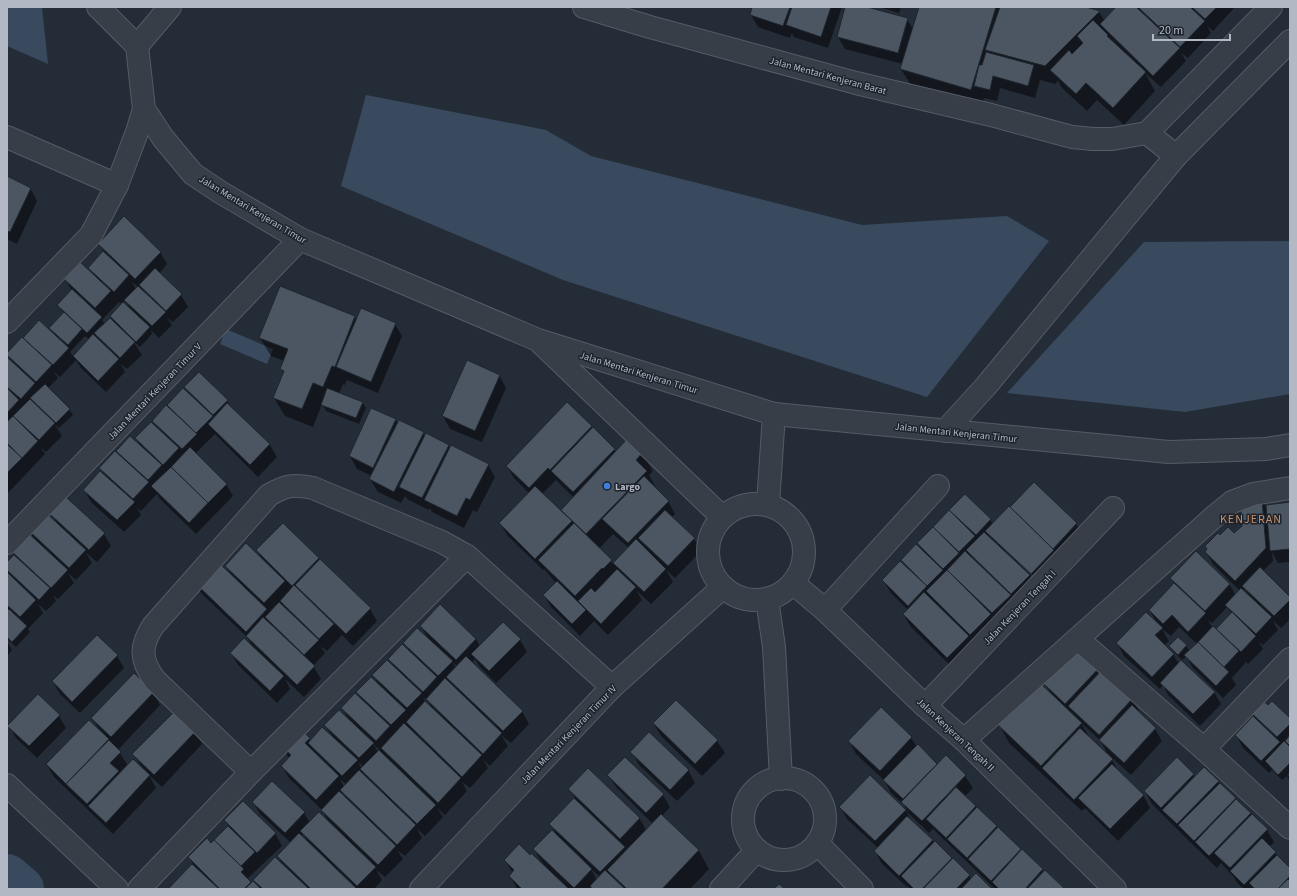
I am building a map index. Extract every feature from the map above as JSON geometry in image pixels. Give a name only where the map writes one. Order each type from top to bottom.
[{"type":"street","points":[[98,7],[138,46],[170,7]]},
{"type":"street","name":"Jalan Mentari Kenjeran Barat","points":[[584,7],[650,27],[856,83],[991,115],[1072,137],[1112,139],[1147,133]]},
{"type":"street","points":[[1176,156],[1147,133],[1271,7]]},
{"type":"street","points":[[945,431],[986,386],[1176,156],[1290,41]]},
{"type":"street","name":"Jalan Mentari Kenjeran Timur","points":[[138,46],[144,109],[163,138],[193,174],[220,192],[300,239],[538,340],[774,414],[1169,452],[1266,449],[1290,445]]},
{"type":"street","points":[[7,322],[91,235],[117,185],[144,109]]},
{"type":"street","points":[[7,137],[117,185]]},
{"type":"street","name":"Jalan Mentari Kenjeran Timur V","points":[[7,543],[300,239]]},
{"type":"street","points":[[538,340],[722,517]]},
{"type":"street","points":[[768,504],[774,414]]},
{"type":"street","points":[[251,772],[155,680],[148,671],[143,657],[144,645],[146,637],[153,626],[269,495],[283,488],[297,485],[313,488],[442,542],[467,556],[612,687]]},
{"type":"street","points":[[825,610],[938,486]]},
{"type":"street","points":[[964,740],[1232,502],[1253,494],[1290,488]]},
{"type":"street","points":[[752,504],[768,504],[783,511],[795,522],[803,537],[805,553],[802,569],[793,583],[781,593],[767,599],[751,600],[736,596],[723,587],[714,575],[708,560],[708,545],[713,530],[722,517],[736,508],[752,504]]},
{"type":"street","name":"Jalan Kenjeran Tengah I","points":[[925,706],[1113,508]]},
{"type":"street","points":[[139,889],[251,772],[467,556]]},
{"type":"street","name":"Jalan Kenjeran Tengah II","points":[[793,583],[825,610],[925,706],[964,740],[1115,889]]},
{"type":"street","name":"Jalan Mentari Kenjeran Timur IV","points":[[421,889],[612,687],[723,587]]},
{"type":"street","points":[[767,599],[774,647],[781,778]]},
{"type":"street","points":[[1078,639],[1204,749],[1290,828]]},
{"type":"street","points":[[1204,749],[1290,659]]},
{"type":"street","points":[[781,778],[794,779],[806,784],[816,793],[822,805],[825,818],[823,831],[817,843],[808,852],[795,858],[782,860],[769,857],[757,850],[748,839],[744,827],[744,813],[748,800],[756,789],[768,782],[781,778]]},
{"type":"street","points":[[7,785],[117,889]]},
{"type":"street","points":[[817,843],[862,889]]},
{"type":"street","points":[[721,889],[757,850]]},
{"type":"water","points":[[7,7],[42,7],[48,64],[7,46]]},
{"type":"water","points":[[366,95],[546,130],[591,156],[862,225],[1007,216],[1049,241],[927,397],[563,280],[341,186]]},
{"type":"water","points":[[1290,241],[1290,394],[1185,412],[1007,393],[1144,242]]},
{"type":"water","points":[[226,329],[273,349],[267,364],[220,344]]},
{"type":"building","points":[[752,7],[790,7],[783,26],[750,15]]},
{"type":"building","points":[[792,7],[831,7],[821,37],[786,25]]},
{"type":"building","points":[[845,7],[867,7],[908,18],[898,53],[837,37]]},
{"type":"building","points":[[919,7],[996,7],[971,90],[900,69]]},
{"type":"building","points":[[1000,7],[1086,7],[1100,11],[1045,66],[985,50]]},
{"type":"building","points":[[1116,7],[1136,7],[1180,48],[1153,76],[1100,24]]},
{"type":"building","points":[[1138,7],[1190,7],[1205,21],[1180,47]]},
{"type":"building","points":[[1192,7],[1217,7],[1205,19]]},
{"type":"building","points":[[1093,20],[1108,35],[1107,36],[1146,72],[1113,108],[1086,83],[1076,94],[1050,70],[1069,50],[1072,54],[1083,43],[1077,36]]},
{"type":"building","points":[[986,52],[1034,65],[1028,86],[993,76],[990,90],[974,86],[979,65],[982,65]]},
{"type":"building","points":[[7,176],[31,188],[10,232],[7,231]]},
{"type":"building","points":[[124,216],[161,252],[135,279],[98,244]]},
{"type":"building","points":[[103,251],[129,275],[114,292],[88,268]]},
{"type":"building","points":[[79,261],[111,291],[95,308],[63,278]]},
{"type":"building","points":[[155,268],[182,294],[166,311],[139,285]]},
{"type":"building","points":[[138,286],[166,312],[152,326],[124,300]]},
{"type":"building","points":[[280,286],[355,316],[335,367],[332,366],[323,387],[313,383],[302,409],[273,398],[284,371],[280,369],[288,349],[259,338]]},
{"type":"building","points":[[72,289],[102,317],[87,333],[57,305]]},
{"type":"building","points":[[123,302],[150,327],[136,342],[110,316]]},
{"type":"building","points":[[361,308],[396,323],[371,382],[336,367]]},
{"type":"building","points":[[64,312],[82,329],[68,345],[49,328]]},
{"type":"building","points":[[110,318],[135,342],[120,358],[94,333]]},
{"type":"building","points":[[39,320],[69,348],[53,365],[23,338]]},
{"type":"building","points":[[93,334],[119,359],[98,381],[73,356]]},
{"type":"building","points":[[22,337],[52,365],[36,382],[7,355],[7,353]]},
{"type":"building","points":[[7,357],[35,383],[21,399],[7,387]]},
{"type":"building","points":[[467,360],[500,375],[475,431],[442,416]]},
{"type":"building","points":[[199,372],[228,400],[213,415],[184,387]]},
{"type":"building","points":[[45,384],[70,409],[56,423],[30,398]]},
{"type":"building","points":[[7,388],[19,400],[7,413]]},
{"type":"building","points":[[183,388],[213,416],[196,433],[167,405]]},
{"type":"building","points":[[327,388],[363,402],[356,418],[321,405]]},
{"type":"building","points":[[30,399],[55,423],[39,440],[13,416]]},
{"type":"building","points":[[567,402],[592,426],[550,470],[548,468],[529,488],[506,466]]},
{"type":"building","points":[[227,403],[270,444],[250,465],[208,424]]},
{"type":"building","points":[[166,405],[197,434],[182,449],[152,421]]},
{"type":"building","points":[[371,408],[396,419],[373,468],[349,456]]},
{"type":"building","points":[[13,416],[38,441],[22,458],[7,443],[7,422]]},
{"type":"building","points":[[399,420],[424,432],[394,492],[369,479]]},
{"type":"building","points":[[151,422],[179,448],[163,465],[135,438]]},
{"type":"building","points":[[593,427],[615,449],[573,492],[551,471]]},
{"type":"building","points":[[426,433],[449,445],[422,498],[399,487]]},
{"type":"building","points":[[130,436],[162,465],[148,480],[116,451]]},
{"type":"building","points":[[628,438],[643,452],[636,460],[647,471],[586,534],[561,510]]},
{"type":"building","points":[[7,444],[22,458],[7,473]]},
{"type":"building","points":[[451,445],[489,464],[470,500],[466,498],[457,516],[424,500]]},
{"type":"building","points":[[190,447],[227,484],[208,503],[171,467]]},
{"type":"building","points":[[115,451],[149,482],[133,499],[99,468]]},
{"type":"building","points":[[171,467],[208,503],[189,523],[151,486]]},
{"type":"building","points":[[100,471],[135,502],[117,520],[83,490]]},
{"type":"building","points":[[644,476],[669,501],[628,543],[602,519]]},
{"type":"building","points":[[1034,482],[1077,523],[1053,549],[1010,507]]},
{"type":"building","points":[[535,486],[572,521],[535,559],[499,523]]},
{"type":"building","points":[[965,494],[991,519],[976,535],[949,510]]},
{"type":"building","points":[[66,497],[105,533],[89,550],[50,514]]},
{"type":"building","points":[[1262,499],[1266,548],[1235,581],[1205,552],[1207,549],[1205,546],[1218,533],[1220,535],[1228,527],[1234,533],[1242,526],[1240,501]]},
{"type":"building","points":[[1290,502],[1290,549],[1270,551],[1266,505]]},
{"type":"building","points":[[1009,506],[1054,550],[1031,574],[985,531]]},
{"type":"building","points":[[665,510],[695,538],[668,566],[638,538]]},
{"type":"building","points":[[949,510],[975,536],[959,552],[933,527]]},
{"type":"building","points":[[44,511],[86,550],[69,568],[27,529]]},
{"type":"building","points":[[283,523],[319,558],[292,586],[256,550]]},
{"type":"building","points":[[574,523],[612,560],[603,569],[602,568],[575,596],[538,560]]},
{"type":"building","points":[[933,527],[959,553],[943,569],[917,543]]},
{"type":"building","points":[[26,531],[68,570],[51,588],[9,549]]},
{"type":"building","points":[[984,532],[1030,575],[1011,594],[966,550]]},
{"type":"building","points":[[636,539],[666,569],[644,592],[613,563]]},
{"type":"building","points":[[246,543],[285,581],[264,603],[225,566]]},
{"type":"building","points":[[916,544],[943,570],[927,586],[901,560]]},
{"type":"building","points":[[965,551],[1011,595],[992,613],[947,570]]},
{"type":"building","points":[[1196,551],[1230,584],[1205,611],[1170,578]]},
{"type":"building","points":[[14,555],[50,588],[39,600],[7,570],[7,562]]},
{"type":"building","points":[[215,559],[267,609],[246,632],[193,581]]},
{"type":"building","points":[[320,559],[371,608],[346,634],[295,585]]},
{"type":"building","points":[[900,561],[927,586],[908,606],[882,580]]},
{"type":"building","points":[[1260,567],[1290,597],[1290,600],[1274,616],[1242,586]]},
{"type":"building","points":[[617,569],[636,587],[601,624],[578,601],[591,588],[595,592]]},
{"type":"building","points":[[947,570],[991,614],[970,635],[926,591]]},
{"type":"building","points":[[7,572],[36,600],[20,617],[7,605]]},
{"type":"building","points":[[557,581],[586,610],[572,624],[543,595]]},
{"type":"building","points":[[1174,583],[1206,613],[1188,632],[1172,615],[1163,624],[1149,610]]},
{"type":"building","points":[[294,585],[334,624],[319,639],[280,601]]},
{"type":"building","points":[[1241,588],[1272,617],[1256,634],[1225,605]]},
{"type":"building","points":[[924,592],[969,636],[947,658],[903,614]]},
{"type":"building","points":[[279,602],[319,640],[304,655],[265,617]]},
{"type":"building","points":[[440,604],[476,639],[456,660],[420,626]]},
{"type":"building","points":[[9,609],[27,626],[12,642],[7,637],[7,611]]},
{"type":"building","points":[[1146,612],[1163,628],[1155,635],[1174,654],[1152,677],[1116,643]]},
{"type":"building","points":[[1232,612],[1256,636],[1241,652],[1216,629]]},
{"type":"building","points":[[263,617],[315,666],[297,685],[246,636]]},
{"type":"building","points":[[503,622],[521,639],[489,671],[471,654]]},
{"type":"building","points":[[1213,626],[1239,651],[1224,667],[1198,642]]},
{"type":"building","points":[[417,628],[453,661],[438,676],[403,643]]},
{"type":"building","points":[[97,635],[118,655],[72,702],[52,681]]},
{"type":"building","points":[[1178,637],[1187,645],[1178,655],[1169,646]]},
{"type":"building","points":[[244,638],[284,676],[270,691],[230,653]]},
{"type":"building","points":[[1198,642],[1229,672],[1216,686],[1184,655]]},
{"type":"building","points":[[402,644],[437,677],[423,692],[388,659]]},
{"type":"building","points":[[1078,647],[1100,667],[1065,704],[1044,684]]},
{"type":"building","points":[[466,656],[523,711],[503,731],[446,677]]},
{"type":"building","points":[[387,660],[422,693],[407,708],[372,675]]},
{"type":"building","points":[[1181,660],[1215,692],[1193,714],[1160,683]]},
{"type":"building","points":[[1102,670],[1133,698],[1099,735],[1068,706]]},
{"type":"building","points":[[134,673],[154,692],[111,737],[91,718]]},
{"type":"building","points":[[371,677],[406,710],[391,725],[356,692]]},
{"type":"building","points":[[445,678],[502,733],[483,754],[426,699]]},
{"type":"building","points":[[1039,682],[1082,723],[1041,766],[997,724]]},
{"type":"building","points":[[355,693],[390,726],[376,741],[341,708]]},
{"type":"building","points":[[38,694],[60,715],[29,746],[7,726]]},
{"type":"building","points":[[1260,698],[1268,705],[1272,701],[1290,718],[1290,724],[1277,737],[1248,710]]},
{"type":"building","points":[[676,700],[718,740],[695,764],[653,723]]},
{"type":"building","points":[[425,701],[482,755],[462,777],[406,722]]},
{"type":"building","points":[[1132,705],[1156,728],[1124,763],[1099,740]]},
{"type":"building","points":[[881,707],[912,737],[880,771],[848,741]]},
{"type":"building","points":[[339,710],[374,743],[359,758],[324,725]]},
{"type":"building","points":[[175,711],[196,731],[154,775],[132,754]]},
{"type":"building","points":[[1253,716],[1280,742],[1261,761],[1235,735]]},
{"type":"building","points":[[89,720],[109,739],[66,784],[46,764]]},
{"type":"building","points":[[404,723],[461,778],[438,803],[381,748]]},
{"type":"building","points":[[298,727],[310,738],[305,743],[339,776],[316,800],[281,766],[291,755],[280,745]]},
{"type":"building","points":[[322,727],[358,760],[342,776],[308,743]]},
{"type":"building","points":[[1080,728],[1113,759],[1074,800],[1042,768]]},
{"type":"building","points":[[649,732],[689,770],[670,790],[630,752]]},
{"type":"building","points":[[1290,735],[1290,746],[1285,741]]},
{"type":"building","points":[[109,740],[121,752],[110,763],[119,771],[87,804],[66,784]]},
{"type":"building","points":[[1284,741],[1290,747],[1290,763],[1278,775],[1265,761]]},
{"type":"building","points":[[918,744],[937,764],[903,799],[883,780]]},
{"type":"building","points":[[379,750],[436,805],[417,824],[360,769]]},
{"type":"building","points":[[946,755],[966,775],[922,821],[901,802]]},
{"type":"building","points":[[625,757],[664,794],[646,813],[607,775]]},
{"type":"building","points":[[1177,757],[1194,774],[1161,808],[1144,791]]},
{"type":"building","points":[[133,759],[150,775],[106,823],[88,806]]},
{"type":"building","points":[[1112,764],[1144,795],[1110,829],[1078,798]]},
{"type":"building","points":[[1204,767],[1219,781],[1177,824],[1162,810]]},
{"type":"building","points":[[588,768],[640,818],[620,839],[568,789]]},
{"type":"building","points":[[359,770],[416,825],[397,845],[340,790]]},
{"type":"building","points":[[870,775],[906,810],[875,841],[839,807]]},
{"type":"building","points":[[272,781],[305,812],[285,833],[252,802]]},
{"type":"building","points":[[1220,783],[1236,798],[1194,841],[1178,825]]},
{"type":"building","points":[[956,787],[976,806],[946,838],[926,819]]},
{"type":"building","points":[[339,791],[396,846],[378,865],[321,810]]},
{"type":"building","points":[[574,798],[625,847],[600,872],[549,824]]},
{"type":"building","points":[[1236,799],[1251,813],[1209,856],[1195,842]]},
{"type":"building","points":[[243,801],[276,833],[257,853],[224,820]]},
{"type":"building","points":[[977,807],[997,826],[967,858],[947,839]]},
{"type":"building","points":[[319,812],[376,867],[357,886],[300,831]]},
{"type":"building","points":[[661,814],[699,850],[662,889],[627,889],[607,870]]},
{"type":"building","points":[[1252,814],[1268,829],[1230,868],[1214,853]]},
{"type":"building","points":[[907,816],[933,840],[899,876],[874,851]]},
{"type":"building","points":[[228,826],[255,852],[241,866],[214,840]]},
{"type":"building","points":[[998,827],[1021,849],[991,881],[968,859]]},
{"type":"building","points":[[552,830],[592,869],[574,888],[533,849]]},
{"type":"building","points":[[299,833],[356,888],[311,889],[277,856]]},
{"type":"building","points":[[207,838],[211,843],[214,840],[244,869],[241,872],[251,882],[244,889],[220,889],[188,857]]},
{"type":"building","points":[[1262,838],[1276,852],[1244,885],[1230,871]]},
{"type":"building","points":[[935,841],[952,858],[922,889],[914,889],[901,876]]},
{"type":"building","points":[[519,844],[530,855],[531,853],[569,889],[522,889],[509,876],[514,870],[504,860]]},
{"type":"building","points":[[1022,849],[1043,869],[1025,889],[999,889],[992,882]]},
{"type":"building","points":[[1277,855],[1290,868],[1290,876],[1278,889],[1255,889],[1249,883]]},
{"type":"building","points":[[275,857],[309,889],[263,889],[253,880]]},
{"type":"building","points":[[953,858],[970,875],[956,889],[923,889]]},
{"type":"building","points":[[192,864],[219,889],[170,889],[169,888]]},
{"type":"building","points":[[605,870],[625,889],[592,889],[590,886]]},
{"type":"building","points":[[1045,870],[1065,889],[1027,889]]},
{"type":"building","points":[[976,873],[992,889],[961,889]]},
{"type":"building","points":[[1288,879],[1290,881],[1290,889],[1278,889]]},
{"type":"building","points":[[253,881],[261,889],[245,889]]},
{"type":"building","points":[[779,884],[785,889],[774,889]]},
{"type":"waterway","points":[[7,877],[21,889]]},
{"type":"place","name":"Largo","points":[[607,486]]},
{"type":"district","name":"KENJERAN","points":[[1251,519]]}]
